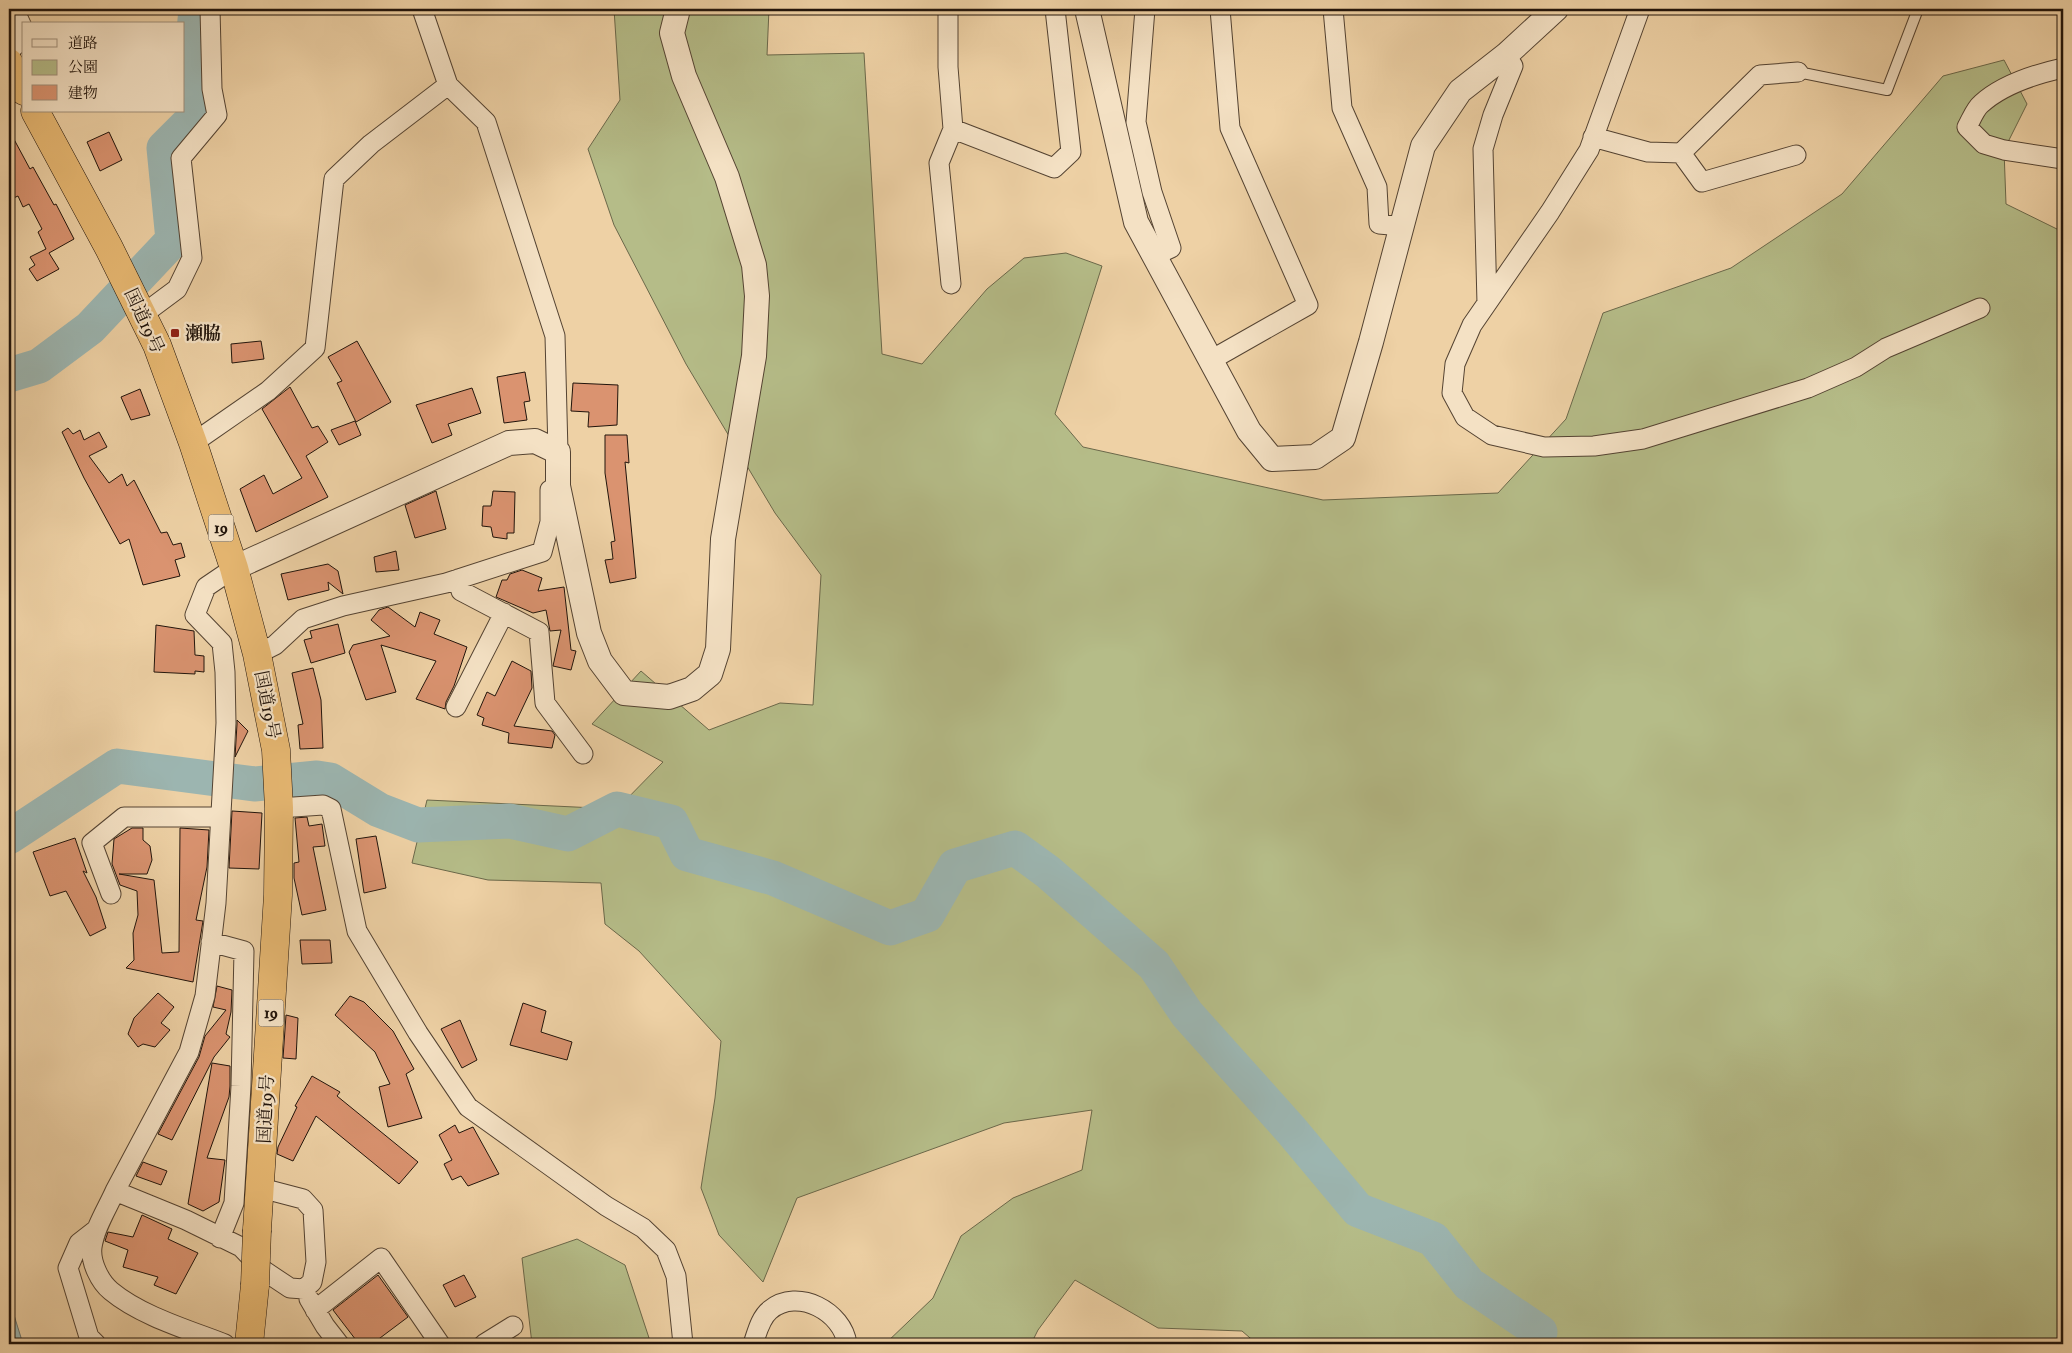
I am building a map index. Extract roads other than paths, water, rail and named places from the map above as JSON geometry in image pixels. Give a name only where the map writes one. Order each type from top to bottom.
[{"type":"highway","points":[[9,63],[22,87]]},
{"type":"highway","name":"国道19号","points":[[36,112],[157,345],[193,443],[234,568],[258,654],[276,750],[279,802],[278,895],[255,1285],[249,1344]]},
{"type":"street","points":[[14,9],[22,27]]},
{"type":"street","points":[[142,315],[177,288],[192,258],[181,158],[218,115],[212,89],[210,9]]},
{"type":"street","points":[[422,9],[448,85],[486,122],[555,336],[558,486],[589,633],[600,661],[624,693],[669,697],[692,689],[710,674],[718,649],[723,539],[754,356],[758,296],[754,265],[727,177],[684,76],[672,32],[678,9]]},
{"type":"street","points":[[948,9],[948,67],[953,129],[940,163],[951,284]]},
{"type":"street","points":[[953,129],[1054,168],[1071,152],[1055,9]]},
{"type":"street","points":[[1088,9],[1136,222],[1249,431],[1272,459],[1316,457],[1343,438],[1402,226],[1422,146],[1460,91],[1506,55],[1556,9]]},
{"type":"street","points":[[1145,9],[1136,122],[1152,192],[1171,248],[1154,256]]},
{"type":"street","points":[[1210,360],[1308,305],[1230,128],[1220,9]]},
{"type":"street","points":[[1332,9],[1342,108],[1377,187],[1379,224],[1402,226]]},
{"type":"street","points":[[1640,9],[1589,150],[1550,212],[1472,325],[1455,364],[1452,393],[1465,417],[1492,435],[1544,447],[1594,446],[1643,439],[1808,388],[1856,367],[1886,348],[1980,308]]},
{"type":"street","points":[[9,51],[18,43],[22,36]]},
{"type":"street","points":[[1487,303],[1483,149],[1493,115],[1513,66],[1506,55]]},
{"type":"street","points":[[2063,68],[2037,74],[1998,92],[1980,105],[1967,127],[1984,144],[2004,150],[2063,159]]},
{"type":"street","points":[[1593,137],[1648,152],[1681,153],[1760,75],[1798,72]]},
{"type":"street","points":[[193,443],[268,391],[315,348],[334,179],[371,144],[448,85]]},
{"type":"street","points":[[1681,153],[1702,182],[1796,155]]},
{"type":"street","points":[[226,1344],[162,1319],[111,1291],[99,1278],[92,1249],[97,1229],[115,1191],[189,1052],[205,996],[211,942],[226,723],[222,643],[194,615],[206,587],[234,568],[510,443],[536,441],[558,452]]},
{"type":"street","points":[[258,654],[275,645],[303,619],[343,606],[458,579],[542,552],[550,522],[550,490],[558,486]]},
{"type":"street","points":[[458,579],[461,590],[539,632],[545,703],[583,754]]},
{"type":"street","points":[[456,707],[504,613]]},
{"type":"street","points":[[279,802],[323,805],[331,809],[357,931],[418,1033],[468,1107],[606,1206],[643,1228],[666,1250],[676,1276],[683,1344]]},
{"type":"street","points":[[111,894],[92,843],[124,817],[220,817]]},
{"type":"street","points":[[211,942],[244,951],[241,1086],[234,1203],[220,1238]]},
{"type":"street","points":[[261,1188],[303,1199],[314,1210],[316,1262],[312,1282],[304,1290]]},
{"type":"street","points":[[115,1191],[186,1220],[242,1247],[263,1270],[290,1288],[304,1290]]},
{"type":"street","points":[[96,1344],[89,1337],[68,1268],[79,1243],[97,1229]]},
{"type":"street","points":[[315,1310],[382,1258],[440,1344]]},
{"type":"street","points":[[304,1290],[315,1310],[339,1344]]},
{"type":"street","points":[[753,1344],[763,1317],[770,1309],[781,1304],[798,1302],[819,1306],[832,1314],[846,1333],[847,1344]]},
{"type":"street","points":[[484,1344],[513,1326]]},
{"type":"lane","points":[[1798,72],[1887,90],[1918,9]]},
{"type":"water","points":[[9,1299],[23,1344],[9,1344]]},
{"type":"waterway","points":[[9,375],[39,366],[90,328],[173,240],[164,148],[193,119],[193,42],[196,9]]},
{"type":"waterway","points":[[9,837],[117,766],[254,784],[317,778],[330,780],[379,810],[418,825],[510,821],[568,834],[617,809],[671,822],[687,854],[773,878],[890,928],[927,915],[955,866],[1015,848],[1048,872],[1154,965],[1187,1014],[1291,1130],[1358,1210],[1433,1239],[1469,1284],[1540,1332]]},
{"type":"place","name":"瀬脇","points":[[175,333]]}]
